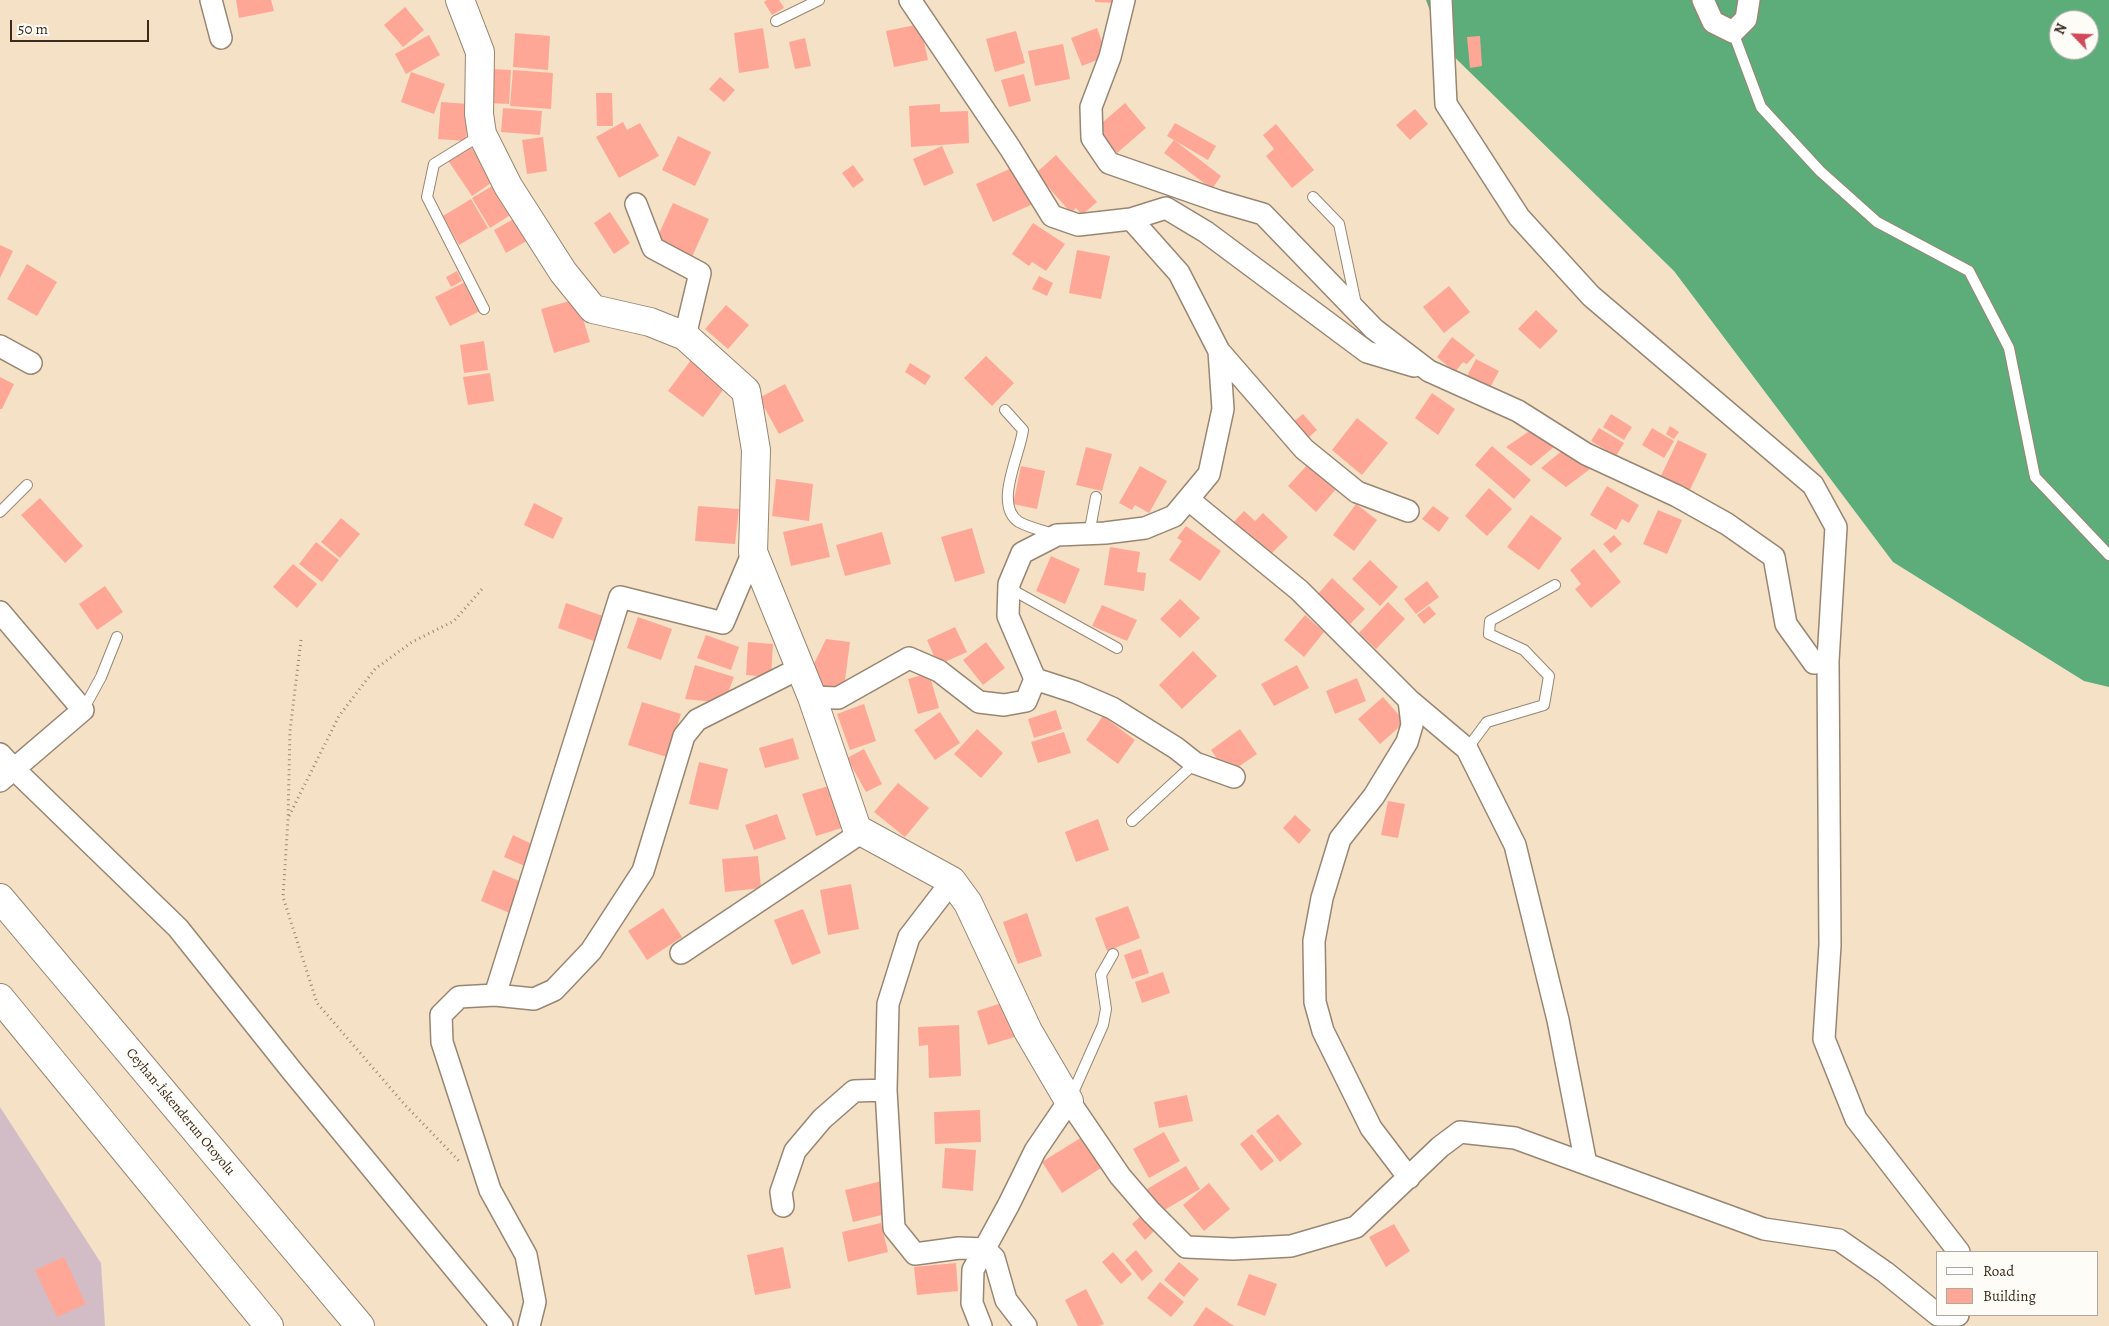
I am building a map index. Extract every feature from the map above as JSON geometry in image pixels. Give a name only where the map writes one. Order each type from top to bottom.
[{"type":"main road","points":[[460,0],[480,52],[479,114],[482,134],[508,186],[563,272],[593,309],[650,322],[685,336],[746,391],[756,450],[753,552],[812,697],[857,829],[952,881],[968,903],[1028,1031],[1069,1102]]},
{"type":"main road","name":"Ceyhan-İskenderun Otoyolu","points":[[0,898],[360,1326]]},
{"type":"main road","points":[[0,998],[264,1319]]},
{"type":"main road","points":[[0,1026],[264,1319]]},
{"type":"street","points":[[211,0],[220,38]]},
{"type":"street","points":[[910,0],[1010,148],[1052,216],[1078,225],[1131,219],[1166,208],[1206,232],[1367,352],[1429,371],[1518,410],[1586,454],[1677,496],[1727,524],[1774,558],[1786,624],[1814,663],[1828,661]]},
{"type":"street","points":[[1124,0],[1110,57],[1091,107],[1092,138],[1109,163],[1218,201],[1263,214],[1374,329],[1429,371]]},
{"type":"street","points":[[1441,0],[1446,104],[1519,217],[1591,296],[1813,485],[1836,527],[1828,661],[1830,945],[1824,1039],[1856,1119],[1958,1251]]},
{"type":"street","points":[[1703,0],[1713,22],[1733,32],[1746,19],[1749,0]]},
{"type":"street","points":[[636,204],[653,248],[700,273],[685,336]]},
{"type":"street","points":[[1131,219],[1179,273],[1219,351],[1304,449],[1357,492],[1408,510]]},
{"type":"street","points":[[0,346],[31,363]]},
{"type":"street","points":[[1219,351],[1223,409],[1209,474],[1189,500],[1174,516],[1145,528],[1089,534],[1057,535],[1022,553],[1009,588],[1008,616],[1036,679],[1075,692],[1112,708],[1176,748],[1195,763],[1234,777]]},
{"type":"street","points":[[1189,500],[1299,590],[1409,700],[1467,749],[1514,845],[1558,1020],[1586,1164]]},
{"type":"street","points":[[495,995],[620,597],[723,623],[753,552]]},
{"type":"street","points":[[0,612],[83,710],[5,768],[178,928],[292,1071],[502,1326]]},
{"type":"street","points":[[812,697],[838,698],[909,658],[938,671],[979,702],[1004,705],[1026,701],[1036,679]]},
{"type":"street","points":[[529,1326],[534,1302],[526,1254],[490,1190],[442,1042],[441,1015],[459,997],[495,995],[534,999],[554,990],[592,951],[642,871],[684,736],[697,720],[800,668]]},
{"type":"street","points":[[1409,700],[1412,725],[1407,742],[1374,796],[1340,839],[1322,898],[1314,941],[1315,1002],[1322,1031],[1371,1128],[1409,1178]]},
{"type":"street","points":[[681,953],[862,832]]},
{"type":"street","points":[[952,881],[909,937],[888,1004],[886,1090],[894,1228],[915,1254],[958,1248],[985,1249],[994,1258],[1006,1300],[1026,1326]]},
{"type":"street","points":[[783,1206],[781,1192],[795,1151],[822,1119],[854,1091],[886,1090]]},
{"type":"street","points":[[981,1326],[972,1303],[973,1270],[1035,1151],[1069,1102],[1120,1176],[1151,1212],[1186,1247],[1233,1249],[1291,1246],[1356,1227],[1440,1147],[1460,1132],[1516,1138],[1764,1229],[1839,1240],[1885,1272],[1936,1313]]},
{"type":"lane","points":[[776,21],[819,0]]},
{"type":"lane","points":[[1733,32],[1761,107],[1820,171],[1877,222],[1970,272],[2009,348],[2035,476],[2109,554]]},
{"type":"lane","points":[[482,134],[434,164],[427,197],[484,309]]},
{"type":"lane","points":[[1313,197],[1339,224],[1358,313]]},
{"type":"lane","points":[[1004,410],[1023,430],[1007,492],[1007,504],[1011,514],[1020,522],[1057,535]]},
{"type":"lane","points":[[0,512],[27,485]]},
{"type":"lane","points":[[1089,534],[1096,498]]},
{"type":"lane","points":[[1467,749],[1487,722],[1544,705],[1549,676],[1524,650],[1489,634],[1490,621],[1555,585]]},
{"type":"lane","points":[[1009,588],[1117,648]]},
{"type":"lane","points":[[83,710],[101,676],[117,637]]},
{"type":"lane","points":[[1132,821],[1195,763]]},
{"type":"lane","points":[[1069,1102],[1104,1025],[1106,1009],[1101,975],[1113,954]]},
{"type":"path","points":[[288,819],[340,716],[376,669],[412,642],[454,621],[482,589]]},
{"type":"path","points":[[301,640],[290,731],[288,819],[283,897],[318,1003],[404,1105],[460,1162]]},
{"type":"shaded area","points":[[0,1107],[101,1263],[105,1326],[0,1326]]},
{"type":"green space","points":[[1426,0],[2109,0],[2109,687],[2084,681],[1893,562],[1674,271],[1443,46]]},
{"type":"building","points":[[236,0],[271,0],[274,11],[239,18]]},
{"type":"building","points":[[767,0],[779,0],[784,8],[772,15],[764,2]]},
{"type":"building","points":[[1095,0],[1115,0],[1115,3],[1095,2]]},
{"type":"building","points":[[405,7],[424,30],[403,47],[384,25]]},
{"type":"building","points":[[920,24],[928,60],[894,67],[886,31]]},
{"type":"building","points":[[763,28],[769,68],[739,73],[734,33]]},
{"type":"building","points":[[1097,28],[1107,56],[1082,66],[1071,38]]},
{"type":"building","points":[[1016,31],[1025,63],[995,72],[986,39]]},
{"type":"building","points":[[515,33],[550,36],[548,70],[513,67]]},
{"type":"building","points":[[429,35],[440,55],[406,74],[395,54]]},
{"type":"building","points":[[1480,36],[1482,66],[1470,68],[1467,37]]},
{"type":"building","points":[[805,38],[811,66],[795,69],[789,42]]},
{"type":"building","points":[[1063,44],[1070,79],[1035,86],[1028,51]]},
{"type":"building","points":[[491,69],[511,70],[509,104],[488,103]]},
{"type":"building","points":[[513,70],[553,73],[551,109],[510,106]]},
{"type":"building","points":[[411,72],[445,84],[434,114],[401,102]]},
{"type":"building","points":[[1024,74],[1031,101],[1009,107],[1001,80]]},
{"type":"building","points":[[720,77],[735,90],[724,102],[709,89]]},
{"type":"building","points":[[596,93],[612,93],[613,126],[597,126]]},
{"type":"building","points":[[441,102],[469,104],[466,141],[438,139]]},
{"type":"building","points":[[1125,103],[1146,128],[1117,153],[1096,128]]},
{"type":"building","points":[[940,104],[940,112],[968,111],[969,143],[911,147],[909,106]]},
{"type":"building","points":[[503,108],[542,111],[540,135],[501,132]]},
{"type":"building","points":[[1415,109],[1428,124],[1410,140],[1396,125]]},
{"type":"building","points":[[623,122],[627,130],[640,123],[659,156],[619,178],[596,137]]},
{"type":"building","points":[[1175,123],[1216,146],[1208,160],[1167,136]]},
{"type":"building","points":[[1276,124],[1314,170],[1292,188],[1266,156],[1274,149],[1263,135]]},
{"type":"building","points":[[678,136],[711,152],[695,186],[662,170]]},
{"type":"building","points":[[543,137],[547,171],[527,174],[522,140]]},
{"type":"building","points":[[1174,140],[1221,176],[1212,189],[1164,153]]},
{"type":"building","points":[[469,144],[494,181],[472,196],[447,159]]},
{"type":"building","points":[[942,146],[954,173],[924,186],[913,159]]},
{"type":"building","points":[[1056,155],[1097,202],[1082,215],[1076,208],[1071,213],[1036,173]]},
{"type":"building","points":[[853,165],[864,180],[853,188],[842,173]]},
{"type":"building","points":[[1016,166],[1033,204],[993,222],[976,184]]},
{"type":"building","points":[[494,185],[512,214],[490,228],[472,198]]},
{"type":"building","points":[[471,199],[488,228],[459,245],[443,216]]},
{"type":"building","points":[[673,203],[709,219],[692,257],[656,240]]},
{"type":"building","points":[[610,212],[630,243],[614,254],[594,223]]},
{"type":"building","points":[[517,217],[530,239],[506,253],[494,230]]},
{"type":"building","points":[[1033,223],[1065,244],[1046,271],[1032,262],[1029,266],[1012,254]]},
{"type":"building","points":[[0,245],[13,251],[0,278]]},
{"type":"building","points":[[1077,250],[1110,256],[1101,299],[1069,293]]},
{"type":"building","points":[[27,264],[57,282],[37,316],[7,299]]},
{"type":"building","points":[[457,271],[462,281],[451,287],[446,277]]},
{"type":"building","points":[[1039,276],[1053,283],[1047,296],[1032,289]]},
{"type":"building","points":[[465,282],[480,311],[450,326],[435,297]]},
{"type":"building","points":[[1449,286],[1470,312],[1444,333],[1423,307]]},
{"type":"building","points":[[577,299],[590,342],[554,353],[541,309]]},
{"type":"building","points":[[726,305],[749,325],[728,349],[705,329]]},
{"type":"building","points":[[1536,310],[1558,331],[1540,349],[1518,329]]},
{"type":"building","points":[[1452,337],[1475,355],[1467,364],[1463,362],[1455,372],[1437,357]]},
{"type":"building","points":[[484,341],[488,370],[464,373],[460,345]]},
{"type":"building","points":[[986,356],[1014,383],[992,406],[964,378]]},
{"type":"building","points":[[1476,359],[1499,371],[1487,393],[1464,382]]},
{"type":"building","points":[[691,360],[726,386],[703,417],[668,391]]},
{"type":"building","points":[[910,363],[931,376],[925,385],[905,372]]},
{"type":"building","points":[[490,373],[494,401],[468,405],[463,377]]},
{"type":"building","points":[[0,377],[14,384],[2,409],[0,409]]},
{"type":"building","points":[[785,384],[804,421],[779,434],[759,398]]},
{"type":"building","points":[[1432,393],[1455,409],[1438,435],[1415,418]]},
{"type":"building","points":[[1303,414],[1317,430],[1308,438],[1293,422]]},
{"type":"building","points":[[1611,414],[1632,427],[1624,440],[1603,427]]},
{"type":"building","points":[[1357,418],[1388,443],[1362,475],[1332,450]]},
{"type":"building","points":[[1670,426],[1679,432],[1674,439],[1666,434]]},
{"type":"building","points":[[1599,428],[1624,443],[1616,456],[1591,441]]},
{"type":"building","points":[[1652,428],[1674,441],[1664,458],[1642,445]]},
{"type":"building","points":[[1531,430],[1555,446],[1531,466],[1506,447]]},
{"type":"building","points":[[1678,440],[1707,454],[1688,494],[1659,480]]},
{"type":"building","points":[[1492,446],[1531,480],[1514,499],[1475,465]]},
{"type":"building","points":[[1086,447],[1112,454],[1102,491],[1076,485]]},
{"type":"building","points":[[1563,450],[1590,469],[1566,487],[1541,468]]},
{"type":"building","points":[[1309,463],[1337,488],[1316,512],[1288,486]]},
{"type":"building","points":[[1021,466],[1045,471],[1037,509],[1013,504]]},
{"type":"building","points":[[1140,466],[1167,481],[1149,513],[1135,505],[1132,510],[1119,503]]},
{"type":"building","points":[[776,479],[813,484],[809,521],[772,516]]},
{"type":"building","points":[[1607,486],[1639,505],[1629,523],[1622,519],[1616,530],[1590,515]]},
{"type":"building","points":[[1489,488],[1512,509],[1487,536],[1465,516]]},
{"type":"building","points":[[40,498],[83,546],[65,563],[21,515]]},
{"type":"building","points":[[534,503],[563,518],[553,539],[524,525]]},
{"type":"building","points":[[1356,504],[1377,520],[1354,551],[1333,535]]},
{"type":"building","points":[[698,506],[739,509],[735,544],[695,541]]},
{"type":"building","points":[[1433,506],[1449,518],[1439,532],[1422,519]]},
{"type":"building","points":[[1658,510],[1682,520],[1667,554],[1643,544]]},
{"type":"building","points":[[1244,511],[1255,521],[1263,513],[1288,537],[1266,559],[1231,525]]},
{"type":"building","points":[[1531,515],[1562,538],[1539,570],[1507,547]]},
{"type":"building","points":[[341,518],[360,534],[340,558],[321,542]]},
{"type":"building","points":[[822,523],[830,557],[791,566],[783,532]]},
{"type":"building","points":[[1186,526],[1221,551],[1200,581],[1169,560],[1182,541],[1177,538]]},
{"type":"building","points":[[972,528],[985,573],[955,582],[941,537]]},
{"type":"building","points":[[882,532],[891,564],[845,576],[836,545]]},
{"type":"building","points":[[1614,535],[1622,544],[1611,553],[1603,544]]},
{"type":"building","points":[[316,542],[339,560],[322,582],[299,564]]},
{"type":"building","points":[[1110,547],[1140,552],[1137,572],[1146,573],[1144,591],[1104,585]]},
{"type":"building","points":[[1594,549],[1621,582],[1591,608],[1575,589],[1581,584],[1570,570]]},
{"type":"building","points":[[1051,556],[1080,569],[1065,604],[1036,591]]},
{"type":"building","points":[[1370,560],[1398,587],[1380,606],[1352,579]]},
{"type":"building","points":[[293,564],[317,584],[297,608],[273,587]]},
{"type":"building","points":[[1332,578],[1365,609],[1350,624],[1318,594]]},
{"type":"building","points":[[1427,581],[1439,597],[1416,614],[1404,599]]},
{"type":"building","points":[[105,586],[123,612],[97,630],[79,604]]},
{"type":"building","points":[[1180,599],[1200,618],[1180,638],[1160,619]]},
{"type":"building","points":[[1388,602],[1405,619],[1376,649],[1359,633]]},
{"type":"building","points":[[566,603],[603,616],[594,641],[558,628]]},
{"type":"building","points":[[1102,605],[1137,620],[1127,641],[1092,626]]},
{"type":"building","points":[[1429,606],[1436,614],[1424,624],[1417,615]]},
{"type":"building","points":[[1305,615],[1324,632],[1304,657],[1284,640]]},
{"type":"building","points":[[638,617],[672,629],[661,660],[627,648]]},
{"type":"building","points":[[955,627],[967,652],[938,665],[927,640]]},
{"type":"building","points":[[706,635],[739,647],[731,670],[697,658]]},
{"type":"building","points":[[826,639],[850,642],[844,688],[813,685],[809,674]]},
{"type":"building","points":[[748,642],[773,644],[771,677],[746,675]]},
{"type":"building","points":[[986,642],[1005,668],[983,685],[963,660]]},
{"type":"building","points":[[1193,651],[1217,676],[1182,709],[1159,685]]},
{"type":"building","points":[[695,665],[734,677],[724,703],[685,699]]},
{"type":"building","points":[[1297,665],[1309,688],[1274,706],[1261,684]]},
{"type":"building","points":[[929,673],[939,708],[918,714],[908,679]]},
{"type":"building","points":[[1357,678],[1366,701],[1335,714],[1326,691]]},
{"type":"building","points":[[1383,697],[1405,722],[1380,744],[1358,719]]},
{"type":"building","points":[[642,702],[681,714],[667,757],[628,745]]},
{"type":"building","points":[[864,704],[876,741],[850,750],[837,714]]},
{"type":"building","points":[[1056,710],[1062,729],[1034,738],[1028,719]]},
{"type":"building","points":[[940,712],[960,743],[935,760],[914,730]]},
{"type":"building","points":[[1103,716],[1135,740],[1118,764],[1086,740]]},
{"type":"building","points":[[977,729],[1003,753],[981,778],[954,754]]},
{"type":"building","points":[[1240,729],[1257,754],[1228,774],[1211,750]]},
{"type":"building","points":[[1064,732],[1071,753],[1038,763],[1031,742]]},
{"type":"building","points":[[793,738],[799,759],[765,768],[759,748]]},
{"type":"building","points":[[864,749],[882,784],[866,792],[847,758]]},
{"type":"building","points":[[699,762],[728,769],[718,810],[689,804]]},
{"type":"building","points":[[898,783],[929,808],[905,837],[874,812]]},
{"type":"building","points":[[835,784],[848,826],[816,836],[802,794]]},
{"type":"building","points":[[1388,801],[1405,804],[1398,838],[1381,835]]},
{"type":"building","points":[[777,814],[786,839],[754,850],[745,825]]},
{"type":"building","points":[[1295,815],[1311,830],[1299,844],[1283,828]]},
{"type":"building","points":[[1098,819],[1109,850],[1076,862],[1065,832]]},
{"type":"building","points":[[513,835],[536,846],[527,867],[504,857]]},
{"type":"building","points":[[758,856],[761,888],[725,892],[722,859]]},
{"type":"building","points":[[493,870],[524,883],[512,914],[481,901]]},
{"type":"building","points":[[851,884],[859,929],[828,935],[820,890]]},
{"type":"building","points":[[1128,906],[1140,938],[1107,951],[1095,918]]},
{"type":"building","points":[[663,908],[682,937],[647,960],[628,931]]},
{"type":"building","points":[[803,909],[821,953],[792,965],[774,920]]},
{"type":"building","points":[[1027,913],[1042,956],[1018,964],[1003,922]]},
{"type":"building","points":[[1141,949],[1149,973],[1132,979],[1124,955]]},
{"type":"building","points":[[1163,972],[1170,993],[1142,1003],[1135,982]]},
{"type":"building","points":[[1008,1001],[1018,1036],[988,1045],[977,1011]]},
{"type":"building","points":[[959,1025],[961,1076],[929,1078],[928,1045],[919,1046],[918,1027]]},
{"type":"building","points":[[1187,1095],[1193,1121],[1159,1128],[1154,1102]]},
{"type":"building","points":[[980,1110],[981,1142],[935,1144],[934,1112]]},
{"type":"building","points":[[1278,1114],[1302,1144],[1280,1162],[1256,1131]]},
{"type":"building","points":[[1164,1132],[1180,1161],[1149,1178],[1133,1149]]},
{"type":"building","points":[[1252,1134],[1274,1161],[1261,1171],[1240,1144]]},
{"type":"building","points":[[1082,1137],[1101,1168],[1062,1193],[1042,1162]]},
{"type":"building","points":[[945,1148],[976,1150],[973,1191],[942,1188]]},
{"type":"building","points":[[1186,1166],[1200,1189],[1161,1212],[1147,1189]]},
{"type":"building","points":[[882,1181],[890,1213],[853,1222],[845,1190]]},
{"type":"building","points":[[1209,1183],[1230,1209],[1204,1231],[1183,1205]]},
{"type":"building","points":[[1141,1216],[1154,1231],[1145,1240],[1132,1224]]},
{"type":"building","points":[[881,1223],[888,1252],[848,1262],[842,1232]]},
{"type":"building","points":[[1394,1224],[1410,1251],[1386,1267],[1369,1237]]},
{"type":"building","points":[[783,1247],[791,1288],[755,1295],[747,1255]]},
{"type":"building","points":[[1136,1250],[1153,1271],[1142,1281],[1125,1260]]},
{"type":"building","points":[[1113,1252],[1132,1274],[1121,1284],[1102,1262]]},
{"type":"building","points":[[64,1257],[86,1304],[57,1317],[35,1270]]},
{"type":"building","points":[[1179,1262],[1199,1279],[1184,1297],[1164,1280]]},
{"type":"building","points":[[956,1263],[958,1291],[917,1295],[914,1267]]},
{"type":"building","points":[[1249,1274],[1277,1284],[1265,1316],[1237,1305]]},
{"type":"building","points":[[1160,1282],[1184,1302],[1171,1317],[1147,1298]]},
{"type":"building","points":[[1086,1289],[1104,1324],[1099,1326],[1078,1326],[1065,1300]]},
{"type":"building","points":[[1206,1307],[1234,1326],[1193,1326]]}]
